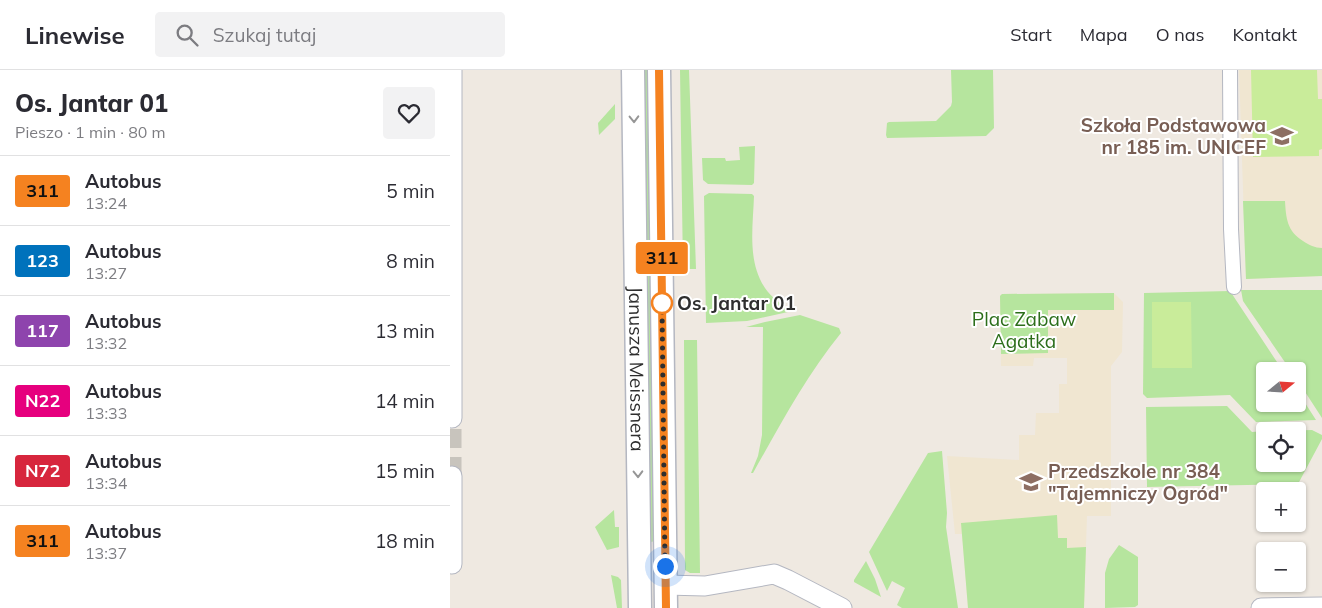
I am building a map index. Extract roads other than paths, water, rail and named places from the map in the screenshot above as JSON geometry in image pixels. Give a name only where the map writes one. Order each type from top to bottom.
[{"type":"street","points":[[452,70],[452,418]]},
{"type":"street","name":"Janusza Meissnera","points":[[633,70],[640,608]]},
{"type":"street","name":"Janusza Meissnera","points":[[659,70],[666,608]]},
{"type":"street","points":[[1230,70],[1231,229],[1234,287]]},
{"type":"street","points":[[452,476],[452,564]]},
{"type":"street","points":[[640,563],[665,585],[718,585],[774,574],[842,608]]},
{"type":"street","points":[[1261,608],[1322,607]]},
{"type":"tunnel","points":[[452,418],[452,476]]},
{"type":"place","name":"Szkoła Podstawowa nr 185 im. UNICEF","points":[[1282,136]]},
{"type":"place","name":"Os. Jantar 01","points":[[662,303]]},
{"type":"place","name":"Przedszkole nr 384 \"Tajemniczy Ogród\"","points":[[1031,482]]},
{"type":"park label","name":"Plac Zabaw Agatka","points":[[1024,330]]}]
